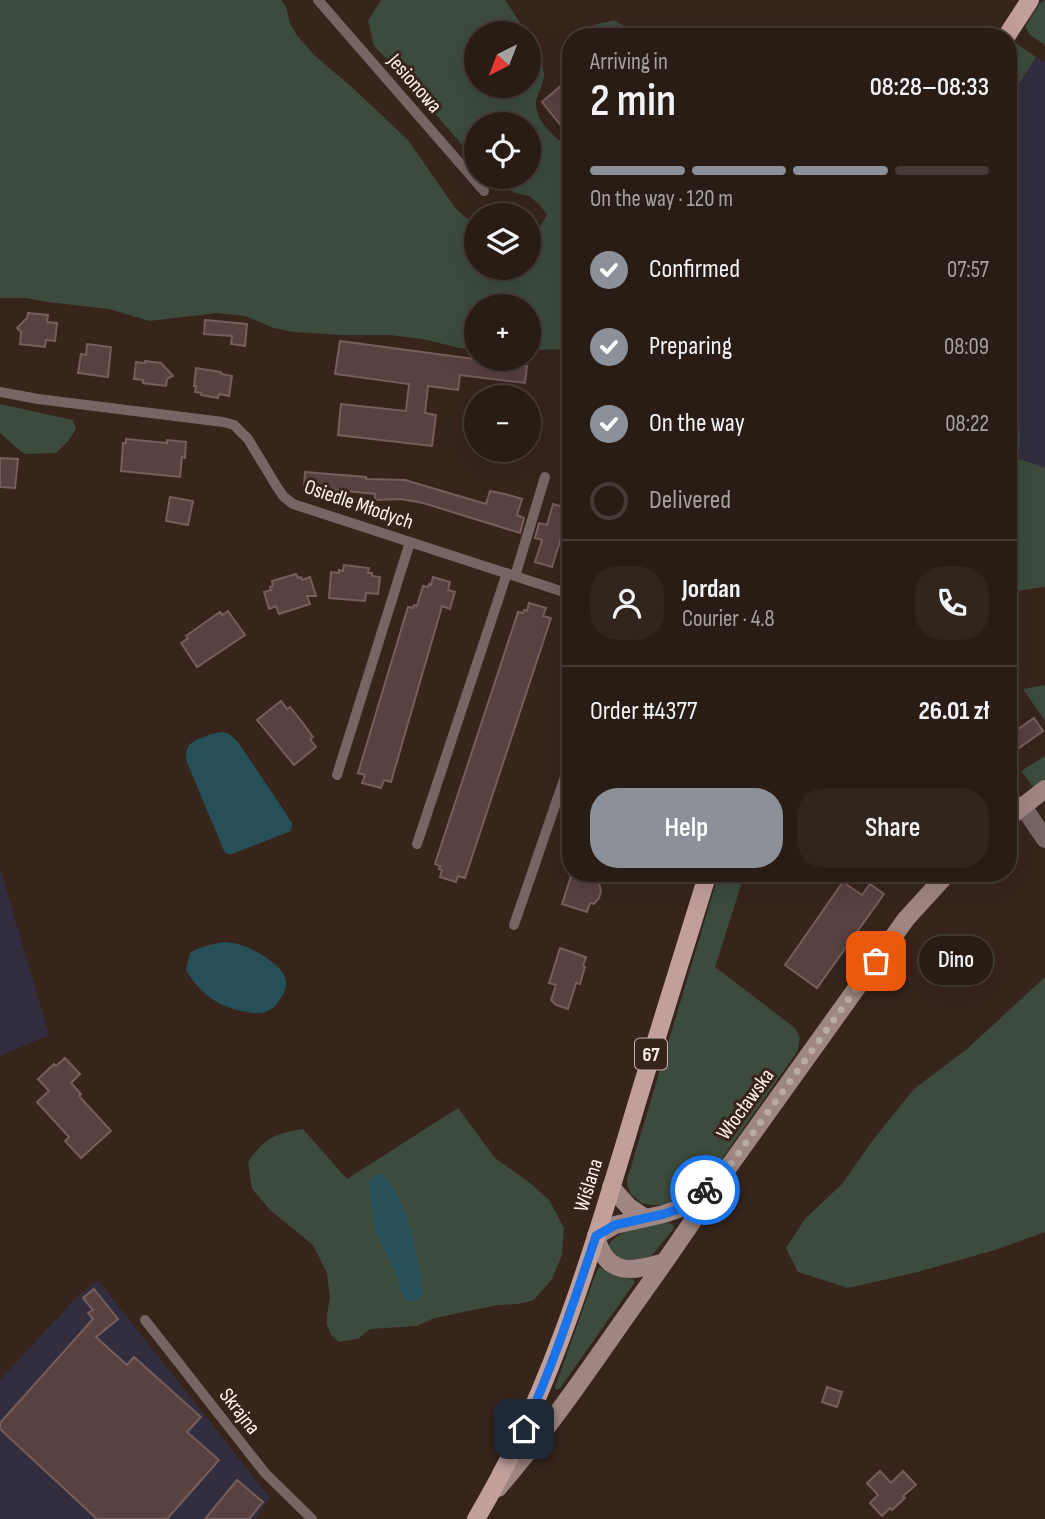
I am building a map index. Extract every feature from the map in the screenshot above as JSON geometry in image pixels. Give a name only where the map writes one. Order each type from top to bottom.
[{"type":"main road","points":[[1012,28],[1030,0]]},
{"type":"main road","points":[[1017,810],[1045,789]]},
{"type":"main road","name":"Wiślana","points":[[486,1502],[542,1390],[561,1340],[596,1236],[705,882]]},
{"type":"main road","name":"Włocławska","points":[[486,1502],[539,1437],[906,919],[940,882]]},
{"type":"main road","points":[[664,1262],[637,1269],[620,1268],[601,1252],[596,1236],[615,1225],[684,1207],[720,1179]]},
{"type":"main road","points":[[611,1187],[629,1207],[644,1217]]},
{"type":"main road","name":"67","points":[[476,1519],[486,1502]]},
{"type":"street","points":[[1022,805],[1045,839]]},
{"type":"lane","name":"Jesionowa","points":[[318,0],[484,191]]},
{"type":"lane","name":"Osiedle Młodych","points":[[0,392],[234,425],[248,439],[284,497],[293,504],[562,591]]},
{"type":"lane","points":[[417,844],[545,477]]},
{"type":"lane","points":[[337,775],[410,542]]},
{"type":"lane","points":[[514,925],[562,785]]},
{"type":"lane","name":"Skrajna","points":[[145,1320],[265,1473],[312,1519]]},
{"type":"shaded area","points":[[1036,57],[1045,62],[1045,468],[1017,458],[1017,87]]},
{"type":"shaded area","points":[[0,868],[49,1035],[0,1056]]},
{"type":"shaded area","points":[[98,1280],[270,1498],[255,1519],[0,1519],[0,1380],[78,1296]]},
{"type":"green space","points":[[0,0],[281,0],[296,34],[314,55],[408,140],[456,209],[464,216],[464,280],[541,280],[541,225],[547,215],[541,203],[508,189],[541,189],[541,120],[562,142],[562,349],[541,350],[541,294],[464,294],[464,348],[390,335],[294,332],[274,328],[245,316],[217,313],[149,321],[109,309],[26,298],[0,298]]},
{"type":"green space","points":[[381,0],[505,0],[519,21],[464,21],[464,98],[537,98],[537,112],[464,112],[464,147],[374,46],[368,21]]},
{"type":"green space","points":[[1045,0],[1045,45],[1030,35],[1025,27],[1040,3]]},
{"type":"green space","points":[[614,20],[628,28],[592,28]]},
{"type":"green space","points":[[1017,44],[1036,57],[1017,87]]},
{"type":"green space","points":[[541,61],[544,75],[541,87]]},
{"type":"green space","points":[[0,404],[73,420],[76,429],[56,453],[24,454],[0,433]]},
{"type":"green space","points":[[1017,458],[1045,468],[1045,587],[1017,591]]},
{"type":"green space","points":[[1045,685],[1045,721],[1023,689]]},
{"type":"green space","points":[[1045,756],[1045,779],[1033,787],[1021,771]]},
{"type":"green space","points":[[716,882],[742,882],[715,967],[795,1028],[800,1038],[797,1052],[714,1170],[689,1195],[668,1205],[641,1203],[631,1194],[627,1180]]},
{"type":"green space","points":[[1045,977],[1045,1232],[995,1250],[848,1288],[798,1272],[786,1248],[805,1219],[842,1184],[914,1089],[967,1049]]},
{"type":"green space","points":[[458,1108],[495,1158],[549,1200],[564,1228],[562,1255],[552,1279],[534,1300],[454,1314],[417,1326],[370,1329],[358,1339],[339,1342],[331,1335],[327,1325],[330,1297],[327,1273],[313,1245],[270,1210],[252,1189],[248,1162],[271,1138],[303,1129],[347,1179]]},
{"type":"green space","points":[[670,1223],[674,1228],[650,1258],[621,1260],[608,1247],[626,1232],[644,1226]]},
{"type":"green space","points":[[600,1267],[635,1282],[556,1390],[555,1387]]},
{"type":"water","points":[[1017,418],[1020,429],[1017,451]]},
{"type":"water","points":[[223,732],[238,742],[292,824],[291,831],[232,854],[224,851],[186,760],[190,744]]},
{"type":"water","points":[[225,942],[251,949],[271,961],[281,971],[286,987],[272,1008],[257,1013],[223,1005],[209,997],[191,978],[186,970],[190,953]]},
{"type":"water","points":[[376,1174],[383,1174],[392,1186],[412,1232],[423,1297],[416,1301],[406,1300],[402,1294],[376,1230],[369,1181]]},
{"type":"building","points":[[562,85],[562,127],[542,102]]},
{"type":"building","points":[[28,313],[48,315],[47,322],[57,323],[55,341],[46,340],[45,347],[20,344],[21,332],[17,328],[27,318]]},
{"type":"building","points":[[205,320],[247,324],[245,346],[231,344],[232,336],[204,334]]},
{"type":"building","points":[[340,341],[464,358],[464,371],[526,371],[525,383],[460,375],[458,390],[428,386],[425,413],[436,415],[432,446],[338,435],[341,404],[406,411],[409,384],[335,374]]},
{"type":"building","points":[[87,344],[111,347],[108,377],[78,373],[81,354],[86,355]]},
{"type":"building","points":[[136,362],[161,363],[173,376],[167,379],[166,386],[134,379]]},
{"type":"building","points":[[196,368],[232,376],[229,396],[219,394],[218,398],[195,392]]},
{"type":"building","points":[[126,439],[186,442],[180,477],[121,471],[123,443],[126,443]]},
{"type":"building","points":[[0,458],[18,459],[15,488],[0,487]]},
{"type":"building","points":[[305,472],[366,479],[405,480],[486,504],[490,491],[505,494],[522,499],[517,515],[524,518],[520,533],[423,503],[401,499],[375,500],[375,494],[304,485]]},
{"type":"building","points":[[170,497],[193,501],[188,525],[166,521]]},
{"type":"building","points":[[553,504],[562,507],[562,535],[552,567],[535,562],[542,540],[535,538],[539,523],[547,525]]},
{"type":"building","points":[[344,565],[369,568],[368,573],[380,577],[378,594],[366,593],[365,601],[329,598],[331,572],[343,571]]},
{"type":"building","points":[[296,574],[302,580],[310,577],[316,596],[307,596],[310,604],[279,614],[276,606],[269,609],[264,592],[271,590],[272,581]]},
{"type":"building","points":[[433,577],[450,582],[448,590],[455,592],[450,609],[442,606],[391,782],[384,780],[381,788],[362,783],[365,775],[358,773],[408,607],[417,606],[423,586],[431,585]]},
{"type":"building","points":[[529,603],[546,608],[543,616],[551,618],[465,878],[458,876],[456,882],[440,877],[442,870],[435,864],[518,612],[527,611]]},
{"type":"building","points":[[228,611],[245,635],[197,667],[181,643],[188,638],[186,636],[220,612],[222,615]]},
{"type":"building","points":[[281,701],[287,709],[290,707],[302,722],[313,737],[310,739],[316,747],[294,765],[257,720]]},
{"type":"building","points":[[1034,718],[1043,731],[1017,750],[1017,730]]},
{"type":"building","points":[[569,882],[599,882],[601,891],[599,898],[594,904],[590,903],[587,912],[562,904]]},
{"type":"building","points":[[843,882],[862,895],[870,884],[884,894],[817,988],[785,965]]},
{"type":"building","points":[[560,948],[586,957],[580,984],[576,983],[568,1009],[551,1000],[556,985],[549,983]]},
{"type":"building","points":[[65,1058],[80,1074],[71,1083],[81,1094],[79,1096],[111,1131],[81,1158],[65,1141],[69,1137],[37,1102],[49,1091],[38,1079]]},
{"type":"building","points":[[94,1289],[118,1319],[96,1337],[127,1365],[134,1357],[201,1417],[187,1432],[219,1460],[167,1519],[97,1519],[0,1429],[0,1423],[93,1319],[88,1313],[93,1310],[83,1298]]},
{"type":"building","points":[[827,1387],[842,1392],[837,1407],[822,1402]]},
{"type":"building","points":[[880,1471],[891,1483],[903,1471],[916,1485],[892,1510],[890,1508],[882,1516],[870,1503],[878,1495],[867,1483]]},
{"type":"building","points":[[237,1480],[263,1502],[249,1519],[205,1519]]},
{"type":"way so far","points":[[705,1190],[720,1179],[876,961]]},
{"type":"place","name":"Dino","points":[[876,961]]},
{"type":"route","points":[[524,1429],[561,1340],[596,1236],[615,1225],[684,1207],[705,1190]]}]
